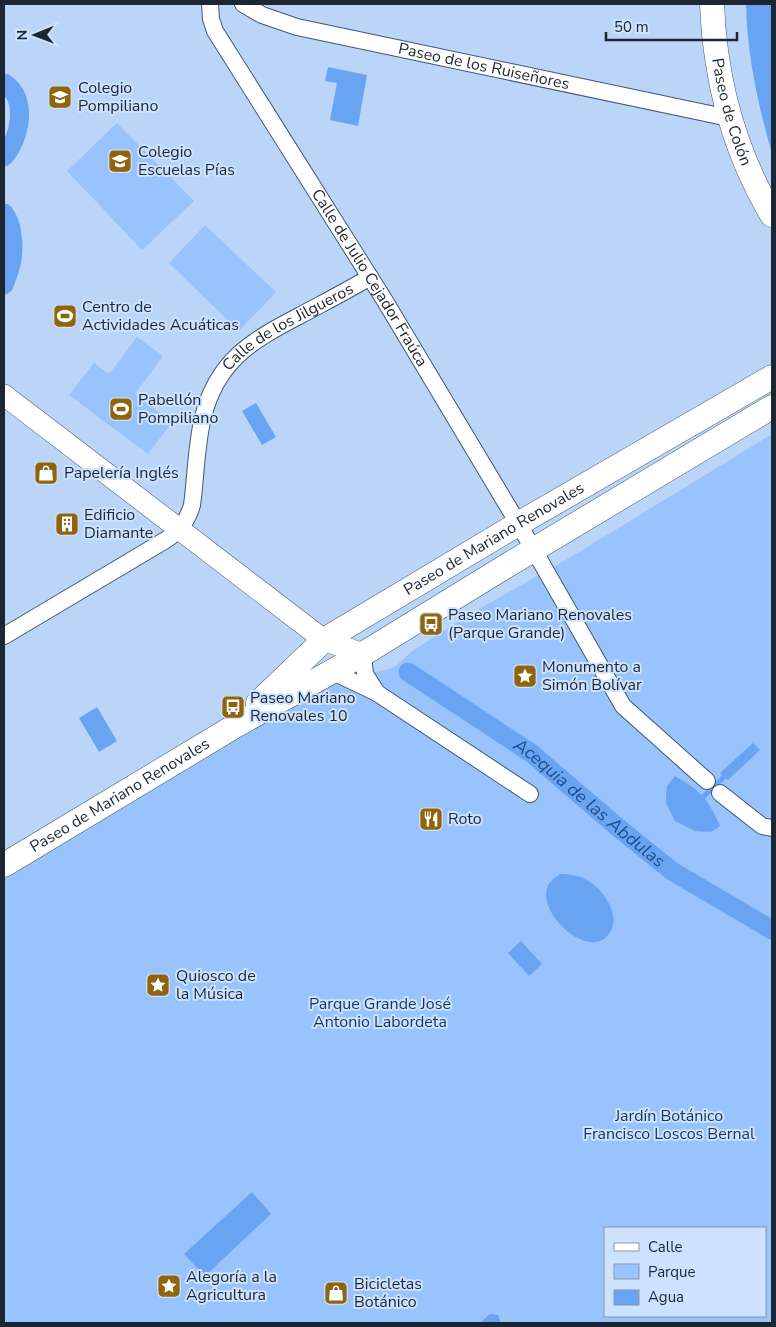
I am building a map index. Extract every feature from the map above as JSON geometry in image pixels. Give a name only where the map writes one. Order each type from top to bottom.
[{"type":"main road","name":"Paseo de Colón","points":[[712,4],[716,50],[729,118],[772,215]]},
{"type":"main road","name":"Paseo de Mariano Renovales","points":[[235,726],[324,640],[518,524],[772,377]]},
{"type":"main road","name":"Paseo de Mariano Renovales","points":[[4,865],[235,726],[333,672],[772,407]]},
{"type":"street","name":"Calle de Julio Cejador Fraúca","points":[[210,4],[211,19],[215,31],[370,278],[534,550],[623,706],[707,782]]},
{"type":"street","name":"Paseo de los Ruiseñores","points":[[243,4],[262,15],[297,27],[729,118]]},
{"type":"street","name":"Calle de los Jilgueros","points":[[180,530],[192,505],[203,419],[209,398],[218,379],[229,364],[245,348],[262,336],[370,278]]},
{"type":"street","points":[[4,395],[324,640],[363,654],[365,674],[377,693]]},
{"type":"street","points":[[4,636],[180,530]]},
{"type":"street","points":[[333,672],[377,693],[530,794]]},
{"type":"street","points":[[720,794],[762,826],[772,828]]},
{"type":"green space","points":[[117,123],[194,201],[142,250],[67,171]]},
{"type":"green space","points":[[205,225],[276,292],[239,331],[169,263]]},
{"type":"green space","name":"Pabellón Pompiliano","points":[[137,337],[163,356],[135,394],[172,422],[148,454],[69,395],[94,363],[109,374]]},
{"type":"green space","name":"Parque Grande José Antonio Labordeta","points":[[772,434],[772,1323],[4,1323],[4,877],[331,681],[389,669],[397,665],[411,652],[470,614],[571,557]]},
{"type":"water","points":[[746,4],[772,4],[772,154],[754,80]]},
{"type":"water","points":[[328,67],[367,75],[358,126],[330,120],[337,83],[325,81]]},
{"type":"water","points":[[256,403],[276,437],[262,445],[242,411]]},
{"type":"water","points":[[97,707],[117,741],[99,752],[79,718]]},
{"type":"water","points":[[753,743],[760,750],[728,780],[720,773]]},
{"type":"water","points":[[675,776],[703,796],[720,826],[711,832],[695,831],[675,821],[666,803],[666,794],[667,786]]},
{"type":"water","points":[[560,874],[568,874],[587,880],[605,897],[612,911],[613,925],[611,931],[603,940],[592,942],[580,939],[559,923],[551,911],[546,899],[547,888]]},
{"type":"water","points":[[521,941],[542,964],[529,976],[508,953]]},
{"type":"water","points":[[252,1192],[271,1214],[205,1276],[184,1254]]},
{"type":"water","points":[[490,1314],[498,1315],[501,1323],[480,1323]]},
{"type":"waterway","name":"Acequia de las Abdulas","points":[[4,83],[17,98],[19,108],[18,130],[10,149],[4,157]]},
{"type":"waterway","name":"Acequia de las Abdulas","points":[[4,213],[11,229],[13,248],[11,265],[4,285]]},
{"type":"waterway","name":"Acequia de las Abdulas","points":[[408,672],[531,753],[672,871],[772,930]]},
{"type":"waterway","points":[[700,800],[728,773]]},
{"type":"place","name":"Colegio Pompiliano","points":[[60,97]]},
{"type":"place","name":"Colegio Escuelas Pías","points":[[120,161]]},
{"type":"place","name":"Centro de Actividades Acuáticas","points":[[65,316]]},
{"type":"place","name":"Pabellón Pompiliano","points":[[121,409]]},
{"type":"place","name":"Papelería Inglés","points":[[46,473]]},
{"type":"place","name":"Edificio Diamante","points":[[67,524]]},
{"type":"place","name":"Paseo Mariano Renovales (Parque Grande)","points":[[431,624]]},
{"type":"place","name":"Monumento a Simón Bolívar","points":[[525,676]]},
{"type":"place","name":"Paseo Mariano Renovales 10","points":[[233,707]]},
{"type":"place","name":"Roto","points":[[431,819]]},
{"type":"place","name":"Quiosco de la Música","points":[[158,985]]},
{"type":"place","name":"Alegoría a la Agricultura","points":[[169,1286]]},
{"type":"place","name":"Bicicletas Botánico","points":[[336,1293]]},
{"type":"park label","name":"Jardín Botánico Francisco Loscos Bernal","points":[[669,1125]]}]
